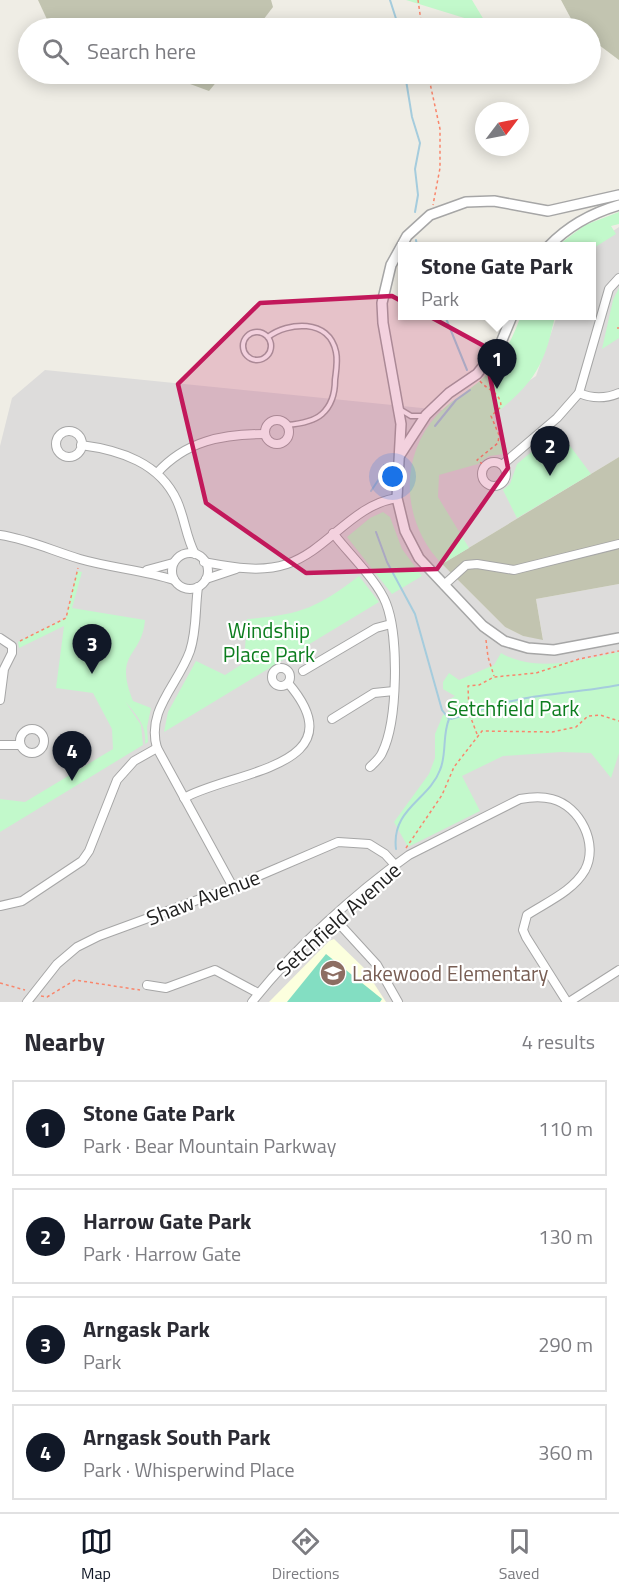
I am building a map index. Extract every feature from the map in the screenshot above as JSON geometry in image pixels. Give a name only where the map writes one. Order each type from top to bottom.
[{"type":"street","points":[[404,242],[407,236],[430,215],[466,202],[494,201],[548,211],[619,195]]},
{"type":"street","points":[[553,242],[562,232],[599,211],[619,205]]},
{"type":"street","points":[[398,252],[391,265],[382,303],[383,323],[398,407],[400,455],[397,498],[412,546],[444,585],[487,629],[504,641],[528,648],[554,650],[619,638]]},
{"type":"street","points":[[502,465],[557,418],[579,393],[609,289],[619,278]]},
{"type":"street","points":[[400,455],[426,415],[449,393],[474,376],[500,345],[510,320]]},
{"type":"street","points":[[579,393],[591,398],[603,398],[619,393]]},
{"type":"street","points":[[280,420],[287,425],[289,435],[284,443],[274,444],[265,434],[271,421],[280,420]]},
{"type":"street","points":[[157,473],[178,453],[203,441],[265,434]]},
{"type":"street","points":[[81,445],[132,457],[157,473],[177,501],[186,536],[195,554],[204,562],[237,569]]},
{"type":"street","points":[[494,462],[502,465],[505,475],[496,486],[483,480],[485,466],[494,462]]},
{"type":"street","points":[[233,887],[157,748],[153,724],[190,652],[195,631],[198,587],[206,579],[237,569],[287,564],[311,551],[370,506],[397,498]]},
{"type":"street","points":[[333,533],[382,596],[391,624],[394,691],[382,754],[370,767]]},
{"type":"street","points":[[0,535],[80,559],[146,571],[174,580],[185,588],[195,608]]},
{"type":"street","points":[[181,556],[186,536]]},
{"type":"street","points":[[444,585],[466,565],[477,564],[511,570],[619,544]]},
{"type":"street","points":[[146,571],[173,563],[181,556],[195,554]]},
{"type":"street","points":[[204,562],[206,579]]},
{"type":"street","points":[[173,563],[174,580]]},
{"type":"street","points":[[185,588],[198,587]]},
{"type":"street","points":[[303,671],[375,628],[391,624]]},
{"type":"street","points":[[0,638],[12,646],[12,653],[2,666],[0,700]]},
{"type":"street","points":[[184,798],[279,764],[297,753],[308,736],[309,716],[305,705],[288,683]]},
{"type":"street","points":[[332,719],[374,693],[394,691]]},
{"type":"street","points":[[0,745],[20,745]]},
{"type":"street","points":[[0,906],[22,901],[82,861],[89,851],[117,780],[134,761],[157,748]]},
{"type":"street","name":"Setchfield Avenue","points":[[252,1002],[258,993],[334,918],[395,865],[409,855],[520,799],[538,796],[555,799],[571,809],[585,826],[590,846],[586,868],[574,885],[527,915],[523,930],[568,1002]]},
{"type":"street","name":"Shaw Avenue","points":[[27,1002],[57,964],[77,947],[99,936],[233,887],[338,842],[369,844],[395,865]]},
{"type":"street","points":[[334,918],[377,965],[398,1002]]},
{"type":"street","points":[[146,988],[166,988],[215,970],[258,993]]},
{"type":"street","points":[[568,1002],[619,970]]},
{"type":"lane","points":[[268,338],[279,329],[308,326],[328,337],[336,352],[335,386],[327,408],[315,418],[287,425]]},
{"type":"lane","points":[[258,332],[268,338],[271,348],[264,358],[253,360],[244,353],[244,341],[247,336],[258,332]]},
{"type":"lane","points":[[398,407],[411,416],[426,415]]},
{"type":"path","points":[[418,0],[421,18]]},
{"type":"path","points":[[430,84],[440,129],[437,193],[430,215]]},
{"type":"path","points":[[474,376],[495,392],[501,402],[501,407],[491,416],[499,435],[498,443],[477,460],[485,466]]},
{"type":"path","points":[[17,643],[66,618],[78,567]]},
{"type":"path","points":[[487,629],[488,657],[494,677]]},
{"type":"path","points":[[478,735],[469,713],[467,688],[494,677],[542,672],[579,659],[619,651]]},
{"type":"path","points":[[400,851],[406,848],[416,835],[442,795],[454,767],[478,735],[488,729],[497,732],[552,732],[576,727],[588,716],[600,715],[619,721]]},
{"type":"path","points":[[0,983],[47,998],[75,980],[146,988]]},
{"type":"highlighted area","points":[[392,296],[484,346],[508,468],[437,569],[306,573],[206,503],[178,384],[260,303]]},
{"type":"shaded area","points":[[38,0],[271,0],[273,7],[265,18],[46,18]]},
{"type":"shaded area","points":[[561,0],[619,0],[619,60],[601,46],[601,18],[571,18]]},
{"type":"shaded area","points":[[190,84],[215,84],[209,91]]},
{"type":"shaded area","points":[[619,227],[619,457],[442,564],[505,627],[523,636],[543,639],[536,599],[619,584],[619,1002],[0,1002],[0,446],[12,398],[45,370],[481,414],[536,376],[556,320],[596,320],[596,243]]},
{"type":"shaded area","points":[[619,457],[619,584],[536,599],[543,640],[523,636],[505,627],[442,564]]},
{"type":"shaded area","name":"Lakewood Elementary","points":[[334,939],[364,968],[386,1002],[269,1002],[329,941]]},
{"type":"green space","points":[[406,0],[472,0],[483,18],[464,18]]},
{"type":"green space","points":[[619,212],[619,224],[611,226],[616,234],[596,246],[596,242],[562,242],[585,225]]},
{"type":"green space","points":[[619,288],[619,338],[602,349],[613,300]]},
{"type":"green space","points":[[519,320],[554,320],[546,349],[535,373],[528,383],[493,416],[504,454],[489,456],[478,464],[439,475],[438,497],[469,548],[442,564],[429,548],[419,529],[413,510],[410,490],[411,470],[416,451],[424,432],[437,415],[478,383],[495,365],[508,345]]},
{"type":"green space","points":[[558,430],[591,474],[517,518],[503,490],[510,484],[517,464]]},
{"type":"green space","points":[[383,512],[390,517],[402,549],[422,576],[392,594],[347,537],[370,518]]},
{"type":"green space","points":[[77,571],[82,572],[72,608],[145,620],[139,642],[127,663],[126,673],[133,701],[151,708],[147,727],[148,742],[145,744],[142,726],[125,701],[141,725],[143,745],[0,832],[0,799],[25,802],[113,749],[112,729],[93,693],[56,688],[64,626],[19,648],[18,642],[66,618]]},
{"type":"green space","name":"Windship Place Park","points":[[359,576],[379,602],[164,732],[168,712],[196,661],[225,675],[244,663],[247,619],[281,615],[307,608],[331,596]]},
{"type":"green space","name":"Setchfield Park","points":[[619,652],[619,753],[611,778],[591,753],[561,752],[503,756],[462,776],[480,811],[408,847],[394,822],[429,774],[435,758],[435,734],[443,715],[448,712],[450,699],[455,696],[443,689],[443,682],[449,673],[459,680],[494,665],[501,653],[529,663],[544,664]]},
{"type":"green space","points":[[326,954],[382,999],[380,1002],[287,1002]]},
{"type":"waterway","points":[[390,0],[396,18]]},
{"type":"waterway","points":[[407,84],[412,117],[420,143],[415,169],[418,195],[415,212]]},
{"type":"waterway","points":[[447,320],[467,370]]},
{"type":"waterway","points":[[435,426],[456,400],[470,390]]},
{"type":"waterway","points":[[371,491],[385,470],[384,465]]},
{"type":"waterway","points":[[376,532],[387,562],[415,614],[442,710],[449,719],[440,770],[435,780],[399,824],[396,849]]},
{"type":"waterway","points":[[470,714],[525,698],[619,685]]},
{"type":"waterway","points":[[451,719],[468,714]]},
{"type":"place","name":"Stone Gate Park","points":[[497,389]]},
{"type":"place","name":"Harrow Gate Park","points":[[550,476]]},
{"type":"place","name":"Arngask Park","points":[[92,674]]},
{"type":"place","name":"Arngask South Park","points":[[72,781]]},
{"type":"place","name":"Lakewood Elementary","points":[[333,973]]}]
